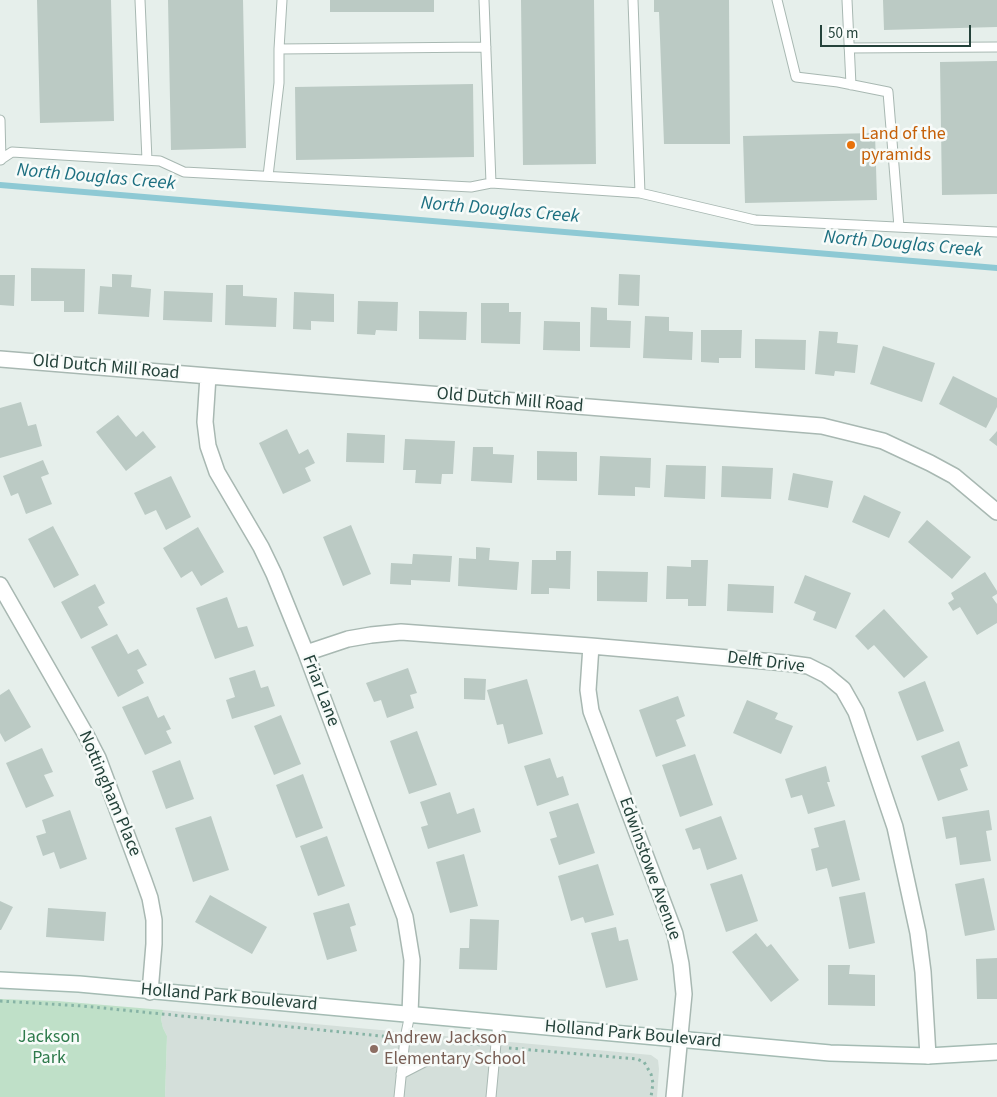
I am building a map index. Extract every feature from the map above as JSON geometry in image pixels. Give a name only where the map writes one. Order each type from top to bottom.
[{"type":"street","name":"Old Dutch Mill Road","points":[[0,358],[822,426],[883,441],[930,462],[954,476],[997,512]]},
{"type":"street","name":"Friar Lane","points":[[208,376],[205,422],[208,446],[217,472],[261,547],[306,653],[405,917],[412,960],[410,1014]]},
{"type":"street","name":"Nottingham Place","points":[[0,585],[98,758],[144,881],[150,898],[154,920],[150,992]]},
{"type":"street","name":"Delft Drive","points":[[306,653],[348,639],[401,632],[591,646],[808,666],[826,675],[843,689],[856,712],[895,827],[918,933],[923,972],[928,1056]]},
{"type":"street","name":"Edwinstowe Avenue","points":[[591,646],[588,690],[591,711],[675,934],[679,954],[684,994],[674,1097]]},
{"type":"street","name":"Holland Park Boulevard","points":[[0,980],[79,984],[830,1053],[928,1056],[997,1052]]},
{"type":"lane","points":[[140,0],[147,160]]},
{"type":"lane","points":[[268,176],[279,83],[278,50],[282,0]]},
{"type":"lane","points":[[484,0],[491,184]]},
{"type":"lane","points":[[633,0],[640,193]]},
{"type":"lane","points":[[777,0],[796,77],[888,92],[899,227]]},
{"type":"lane","points":[[847,0],[851,85]]},
{"type":"lane","points":[[278,50],[486,47]]},
{"type":"lane","points":[[849,48],[997,47]]},
{"type":"lane","points":[[0,120],[1,160]]},
{"type":"lane","points":[[1,160],[12,152],[160,161],[184,172],[472,187],[491,184],[640,193],[755,220],[997,232]]},
{"type":"lane","points":[[399,1097],[404,1038],[410,1014]]},
{"type":"lane","points":[[491,1097],[498,1022]]},
{"type":"lane","points":[[401,1074],[430,1059],[448,1059]]},
{"type":"path","points":[[0,1001],[83,1006],[636,1059],[644,1062],[652,1074],[652,1097]]},
{"type":"path","points":[[390,1046],[391,1037]]},
{"type":"shaded area","name":"Andrew Jackson Elementary School","points":[[163,1010],[651,1055],[658,1060],[657,1097],[165,1097],[167,1036],[161,1019]]},
{"type":"green space","name":"Jackson Park","points":[[0,999],[57,1001],[163,1010],[161,1019],[167,1036],[165,1097],[0,1097]]},
{"type":"building","points":[[37,0],[111,0],[114,121],[40,123]]},
{"type":"building","points":[[168,0],[243,0],[246,148],[171,150]]},
{"type":"building","points":[[330,0],[434,0],[434,12],[330,12]]},
{"type":"building","points":[[521,0],[594,0],[596,164],[523,165]]},
{"type":"building","points":[[654,0],[729,0],[730,144],[664,144],[659,12],[654,12]]},
{"type":"building","points":[[883,0],[997,0],[997,27],[884,30]]},
{"type":"building","points":[[997,61],[997,194],[942,195],[940,62]]},
{"type":"building","points":[[473,84],[474,157],[296,160],[295,87]]},
{"type":"building","points":[[875,133],[877,200],[745,203],[743,136]]},
{"type":"building","points":[[31,268],[85,269],[84,312],[64,312],[64,301],[31,301]]},
{"type":"building","points":[[112,274],[132,275],[131,287],[151,289],[149,317],[98,314],[100,286],[112,287]]},
{"type":"building","points":[[619,274],[640,275],[639,306],[618,305]]},
{"type":"building","points":[[0,275],[15,275],[14,306],[0,305]]},
{"type":"building","points":[[226,285],[243,285],[243,296],[277,298],[276,327],[225,325]]},
{"type":"building","points":[[164,291],[213,293],[212,322],[163,320]]},
{"type":"building","points":[[294,292],[334,294],[334,322],[311,321],[311,330],[293,329]]},
{"type":"building","points":[[358,301],[398,302],[397,331],[376,330],[375,335],[357,334]]},
{"type":"building","points":[[481,303],[509,303],[509,312],[521,312],[520,344],[481,343]]},
{"type":"building","points":[[591,307],[607,308],[607,320],[631,321],[630,348],[590,347]]},
{"type":"building","points":[[419,311],[467,312],[466,340],[419,339]]},
{"type":"building","points":[[645,316],[669,317],[669,331],[693,332],[692,360],[643,358]]},
{"type":"building","points":[[544,321],[580,322],[580,351],[543,350]]},
{"type":"building","points":[[701,330],[742,330],[741,358],[719,358],[719,363],[701,362]]},
{"type":"building","points":[[819,331],[838,332],[837,343],[858,345],[855,373],[835,371],[834,376],[815,374]]},
{"type":"building","points":[[755,339],[806,340],[805,370],[755,368]]},
{"type":"building","points":[[883,346],[935,363],[922,402],[870,384]]},
{"type":"building","points":[[953,376],[997,398],[997,407],[986,428],[939,404]]},
{"type":"building","points":[[21,402],[28,426],[36,424],[42,446],[0,458],[0,408]]},
{"type":"building","points":[[118,415],[136,437],[143,431],[156,447],[126,471],[96,432]]},
{"type":"building","points":[[287,429],[299,454],[308,449],[315,463],[305,468],[311,481],[283,494],[259,443]]},
{"type":"building","points":[[997,431],[997,446],[989,440]]},
{"type":"building","points":[[347,433],[385,435],[384,463],[346,462]]},
{"type":"building","points":[[405,439],[455,441],[453,474],[442,474],[441,484],[415,483],[416,470],[403,470]]},
{"type":"building","points":[[473,447],[493,447],[493,454],[514,455],[512,483],[471,481]]},
{"type":"building","points":[[537,451],[577,452],[577,481],[537,480]]},
{"type":"building","points":[[600,456],[651,458],[650,488],[635,487],[635,496],[598,495]]},
{"type":"building","points":[[43,460],[49,474],[41,477],[52,504],[26,514],[18,493],[11,496],[3,476]]},
{"type":"building","points":[[666,465],[706,466],[705,499],[664,497]]},
{"type":"building","points":[[722,466],[773,468],[771,499],[721,497]]},
{"type":"building","points":[[793,473],[833,481],[828,508],[788,500]]},
{"type":"building","points":[[171,476],[191,517],[166,530],[156,510],[145,515],[134,493]]},
{"type":"building","points":[[864,495],[901,512],[889,538],[852,522]]},
{"type":"building","points":[[927,520],[971,557],[952,579],[908,542]]},
{"type":"building","points":[[351,525],[371,574],[343,586],[323,537]]},
{"type":"building","points":[[53,526],[79,575],[54,588],[28,539]]},
{"type":"building","points":[[198,527],[224,572],[201,586],[192,571],[181,578],[163,548]]},
{"type":"building","points":[[476,547],[490,548],[489,560],[519,562],[517,590],[458,586],[459,558],[476,559]]},
{"type":"building","points":[[556,551],[571,551],[570,589],[549,588],[549,594],[531,594],[532,560],[556,560]]},
{"type":"building","points":[[413,554],[452,556],[450,582],[411,580],[411,585],[390,584],[391,563],[412,564]]},
{"type":"building","points":[[691,560],[708,560],[706,606],[688,606],[688,599],[666,599],[667,566],[691,567]]},
{"type":"building","points":[[597,571],[648,572],[647,602],[597,601]]},
{"type":"building","points":[[985,572],[997,591],[997,594],[992,597],[997,604],[997,623],[977,635],[960,607],[953,611],[948,603],[954,599],[951,593]]},
{"type":"building","points":[[805,575],[851,593],[836,629],[813,620],[816,612],[794,603]]},
{"type":"building","points":[[95,584],[105,603],[98,607],[108,625],[81,639],[61,602]]},
{"type":"building","points":[[728,584],[774,586],[773,613],[727,611]]},
{"type":"building","points":[[227,597],[238,628],[247,626],[254,646],[215,659],[196,608]]},
{"type":"building","points":[[884,609],[928,657],[904,678],[874,645],[868,650],[855,636]]},
{"type":"building","points":[[117,634],[128,654],[138,649],[147,665],[137,670],[144,683],[118,697],[91,647]]},
{"type":"building","points":[[408,668],[417,693],[410,695],[414,708],[387,718],[381,700],[374,702],[366,683]]},
{"type":"building","points":[[255,670],[261,688],[268,686],[275,706],[232,719],[226,700],[235,697],[229,678]]},
{"type":"building","points":[[464,678],[486,679],[485,700],[464,699]]},
{"type":"building","points":[[527,679],[543,734],[508,744],[503,724],[497,725],[487,690]]},
{"type":"building","points":[[925,681],[944,731],[917,741],[898,692]]},
{"type":"building","points":[[9,689],[31,727],[5,742],[0,733],[0,695]]},
{"type":"building","points":[[148,696],[158,718],[164,715],[171,729],[166,731],[172,743],[145,755],[122,707]]},
{"type":"building","points":[[678,696],[685,716],[676,720],[686,746],[656,757],[639,710]]},
{"type":"building","points":[[747,700],[778,713],[775,719],[793,726],[781,754],[733,733]]},
{"type":"building","points":[[281,715],[301,764],[274,775],[254,726]]},
{"type":"building","points":[[417,731],[437,785],[409,794],[390,741]]},
{"type":"building","points":[[959,741],[968,766],[960,769],[968,790],[938,801],[921,756]]},
{"type":"building","points":[[42,748],[53,772],[44,775],[54,796],[26,808],[6,763]]},
{"type":"building","points":[[695,754],[713,805],[680,817],[662,765]]},
{"type":"building","points":[[550,758],[557,778],[563,776],[569,795],[537,806],[524,766]]},
{"type":"building","points":[[180,760],[194,799],[166,809],[152,771]]},
{"type":"building","points":[[826,766],[830,782],[827,782],[835,806],[808,814],[802,795],[791,798],[785,779]]},
{"type":"building","points":[[303,774],[323,828],[296,838],[276,785]]},
{"type":"building","points":[[450,792],[457,814],[474,808],[481,832],[428,849],[421,827],[428,825],[420,802]]},
{"type":"building","points":[[578,803],[595,853],[559,865],[550,839],[557,837],[549,812]]},
{"type":"building","points":[[70,810],[87,859],[60,869],[54,852],[43,856],[36,836],[46,833],[42,820]]},
{"type":"building","points":[[989,810],[992,830],[986,831],[991,861],[960,865],[956,837],[946,839],[942,817]]},
{"type":"building","points":[[211,816],[229,870],[193,882],[175,828]]},
{"type":"building","points":[[721,816],[737,859],[707,870],[700,848],[693,850],[685,829]]},
{"type":"building","points":[[845,820],[860,880],[832,887],[827,868],[816,871],[811,849],[819,847],[814,828]]},
{"type":"building","points":[[327,836],[345,886],[318,896],[300,846]]},
{"type":"building","points":[[464,854],[478,906],[450,913],[436,862]]},
{"type":"building","points":[[598,864],[614,915],[585,923],[583,917],[571,921],[558,876]]},
{"type":"building","points":[[742,874],[758,921],[726,932],[710,884]]},
{"type":"building","points":[[984,878],[995,930],[965,936],[955,884]]},
{"type":"building","points":[[865,892],[875,943],[849,949],[839,897]]},
{"type":"building","points":[[210,895],[267,927],[252,954],[195,922]]},
{"type":"building","points":[[0,901],[13,907],[1,930],[0,930]]},
{"type":"building","points":[[349,903],[356,925],[350,927],[357,951],[327,960],[313,913]]},
{"type":"building","points":[[48,908],[106,912],[104,941],[46,937]]},
{"type":"building","points":[[470,919],[499,920],[497,970],[459,969],[460,948],[469,948]]},
{"type":"building","points":[[616,927],[619,941],[628,939],[638,980],[606,988],[591,933]]},
{"type":"building","points":[[756,933],[767,947],[771,944],[799,980],[771,1002],[732,952]]},
{"type":"building","points":[[997,958],[997,999],[977,999],[976,959]]},
{"type":"building","points":[[828,965],[850,965],[849,974],[875,975],[875,1006],[828,1005]]},
{"type":"waterway","name":"North Douglas Creek","points":[[0,185],[997,268]]},
{"type":"place","name":"Land of the pyramids","points":[[851,145]]},
{"type":"place","name":"Andrew Jackson Elementary School","points":[[374,1049]]}]
